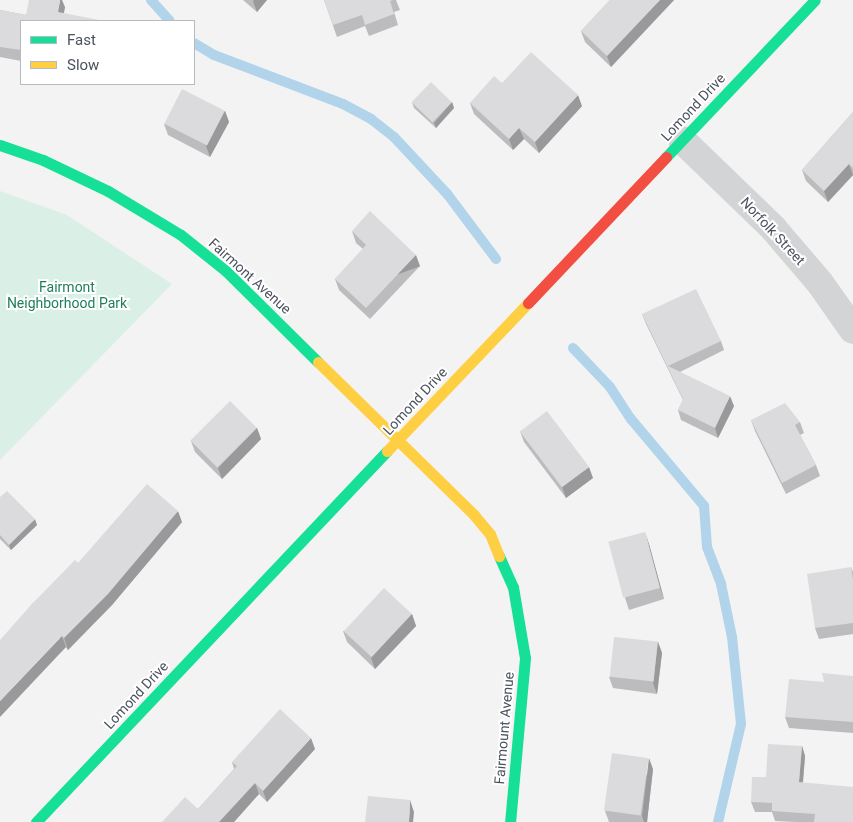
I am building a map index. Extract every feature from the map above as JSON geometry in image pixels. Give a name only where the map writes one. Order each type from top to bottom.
[{"type":"main road","name":"Lomond Drive","points":[[36,822],[815,0]]},
{"type":"main road","name":"Fairmont Avenue","points":[[0,145],[43,160],[108,191],[181,236],[226,271],[399,439]]},
{"type":"main road","name":"Fairmount Avenue","points":[[399,439],[484,528],[513,587],[523,638],[525,683],[510,822]]},
{"type":"street","name":"Norfolk Street","points":[[682,140],[773,228],[820,283],[853,330]]},
{"type":"green space","name":"Fairmont Neighborhood Park","points":[[0,191],[67,215],[172,284],[0,460]]},
{"type":"building","points":[[29,0],[60,0],[58,12],[99,20],[20,20],[20,50],[0,47],[0,10],[26,15]]},
{"type":"building","points":[[324,0],[393,0],[390,1],[394,14],[365,25],[362,15],[333,25]]},
{"type":"building","points":[[610,0],[660,0],[607,56],[581,31]]},
{"type":"building","points":[[531,52],[578,95],[535,142],[519,128],[509,139],[470,103],[494,76],[502,83]]},
{"type":"building","points":[[431,82],[452,102],[432,122],[412,102]]},
{"type":"building","points":[[182,89],[225,111],[207,146],[164,124]]},
{"type":"building","points":[[853,112],[853,168],[849,164],[824,191],[802,170]]},
{"type":"building","points":[[370,211],[416,255],[366,308],[335,279],[366,245],[352,231]]},
{"type":"building","points":[[696,289],[721,341],[668,366],[730,396],[715,428],[678,410],[683,399],[642,314]]},
{"type":"building","points":[[230,401],[257,428],[217,467],[190,441]]},
{"type":"building","points":[[785,403],[800,422],[795,425],[816,465],[782,483],[751,420]]},
{"type":"building","points":[[547,411],[589,467],[562,487],[520,431]]},
{"type":"building","points":[[147,484],[178,511],[108,594],[64,638],[62,636],[0,701],[0,640],[75,560],[78,563]]},
{"type":"building","points":[[7,491],[35,519],[9,545],[0,535],[0,497]]},
{"type":"building","points":[[645,532],[660,588],[623,598],[608,542]]},
{"type":"building","points":[[851,567],[853,580],[853,623],[815,628],[807,574]]},
{"type":"building","points":[[384,588],[412,614],[372,657],[344,631]]},
{"type":"building","points":[[614,637],[658,642],[654,681],[610,677]]},
{"type":"building","points":[[822,673],[853,676],[853,722],[785,717],[789,679],[824,682]]},
{"type":"building","points":[[280,709],[311,738],[263,791],[255,783],[219,822],[162,822],[185,797],[198,809],[237,766],[232,762]]},
{"type":"building","points":[[768,744],[802,746],[799,782],[853,787],[853,822],[814,822],[815,814],[772,811],[772,803],[751,802],[752,777],[766,777]]},
{"type":"building","points":[[612,753],[649,758],[641,816],[604,810]]},
{"type":"building","points":[[368,796],[410,800],[409,822],[365,822]]},
{"type":"waterway","points":[[151,0],[169,20]]},
{"type":"waterway","points":[[195,44],[214,55],[343,104],[371,119],[394,137],[448,195],[496,259]]},
{"type":"waterway","points":[[573,348],[610,387],[631,419],[704,506],[707,547],[721,584],[732,637],[741,724],[718,822]]},
{"type":"traffic: fast","points":[[666,157],[815,0]]},
{"type":"traffic: fast","points":[[0,145],[43,160],[108,191],[181,235],[226,271],[318,362]]},
{"type":"traffic: fast","points":[[36,822],[387,451]]},
{"type":"traffic: fast","points":[[499,556],[513,587],[525,658],[510,822]]},
{"type":"traffic: slow","points":[[387,451],[528,303]]},
{"type":"traffic: slow","points":[[318,362],[474,515],[490,534],[499,556]]},
{"type":"traffic: jam","points":[[528,303],[666,157]]}]
